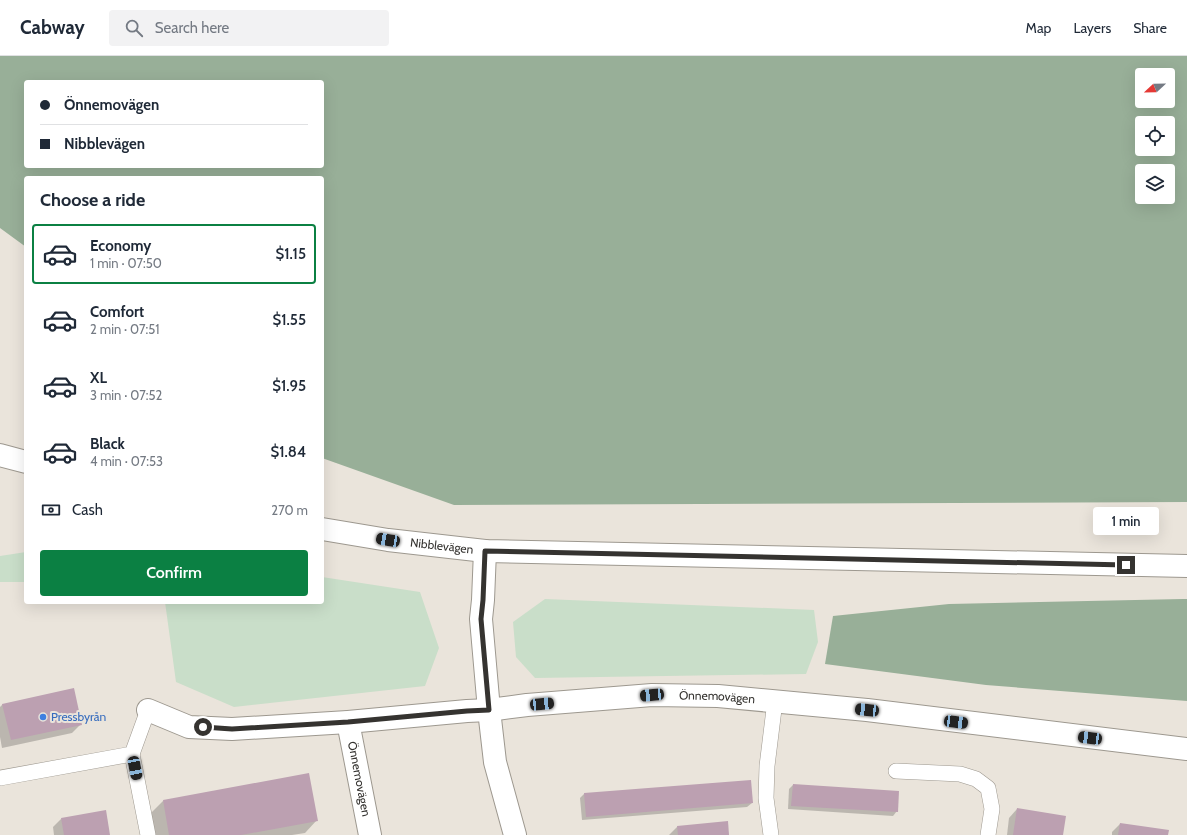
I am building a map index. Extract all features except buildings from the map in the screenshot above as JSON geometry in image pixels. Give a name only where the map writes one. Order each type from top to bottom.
[{"type":"street","points":[[0,455],[24,461]]},
{"type":"street","name":"Nibblevägen","points":[[324,529],[388,540],[485,551],[1187,566]]},
{"type":"street","points":[[485,551],[481,619],[489,710],[496,762],[515,835]]},
{"type":"street","name":"Önnemovägen","points":[[148,710],[188,727],[232,729],[348,722],[652,695],[718,696],[867,710],[1187,749]]},
{"type":"street","name":"Önnemovägen","points":[[348,722],[370,835]]},
{"type":"lane","points":[[771,835],[766,798],[767,766],[775,701]]},
{"type":"lane","points":[[148,710],[132,754],[148,835]]},
{"type":"lane","points":[[0,778],[132,754]]},
{"type":"lane","points":[[896,771],[960,774],[976,779],[988,788],[992,809],[988,835]]},
{"type":"green space","points":[[0,56],[1187,56],[1187,502],[454,505],[324,459],[324,176],[24,176],[24,246],[0,228]]},
{"type":"green space","points":[[24,552],[24,582],[0,582],[0,556]]},
{"type":"green space","points":[[324,577],[420,592],[439,648],[425,686],[234,707],[176,682],[165,604],[324,604]]},
{"type":"green space","points":[[545,599],[814,610],[818,642],[806,674],[535,678],[516,657],[513,622]]},
{"type":"green space","points":[[1187,599],[1187,701],[986,685],[825,664],[833,616],[949,604]]},
{"type":"place","name":"Pressbyrån","points":[[43,717]]},
{"type":"route","points":[[203,727],[232,729],[334,723],[489,710],[481,619],[485,551],[1126,565]]}]
